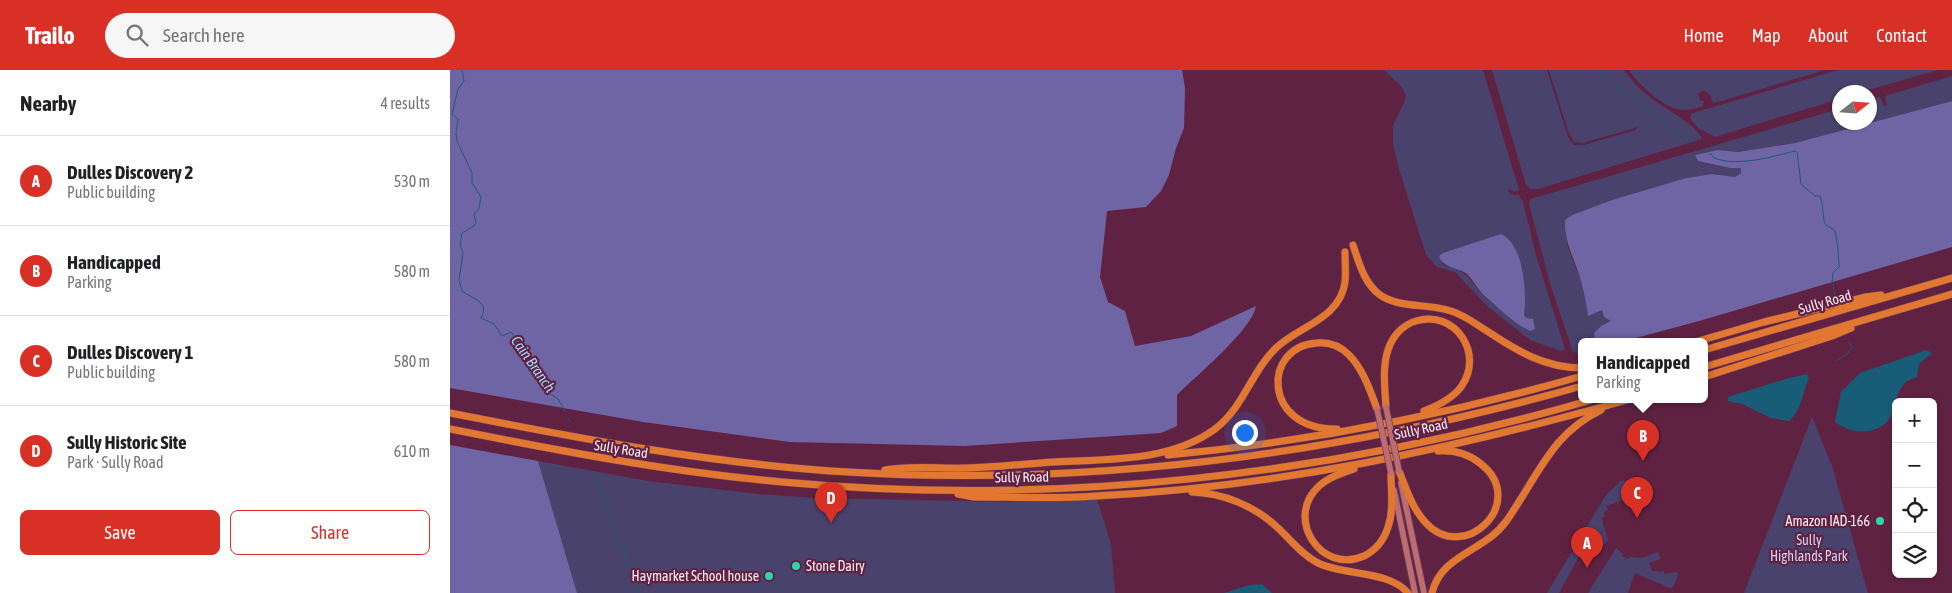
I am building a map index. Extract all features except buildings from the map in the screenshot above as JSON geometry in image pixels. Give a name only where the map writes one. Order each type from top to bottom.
[{"type":"highway","points":[[1353,246],[1367,280],[1375,290],[1386,298],[1454,312],[1528,357],[1554,365],[1578,368]]},
{"type":"highway","points":[[1125,457],[1165,452],[1179,448],[1204,436],[1226,419],[1243,398],[1265,362],[1276,349],[1328,313],[1335,306],[1340,298],[1344,283],[1345,252]]},
{"type":"highway","name":"Sully Road","points":[[1708,349],[1952,278]]},
{"type":"highway","points":[[1708,338],[1866,296],[1899,293]]},
{"type":"highway","name":"Sully Road","points":[[1708,365],[1952,294]]},
{"type":"highway","points":[[1708,376],[1832,336],[1878,316]]},
{"type":"highway","points":[[1386,407],[1386,358],[1389,346],[1398,332],[1412,322],[1430,319],[1442,321],[1456,328],[1465,340],[1470,354],[1470,368],[1463,385],[1450,398],[1435,406],[1392,421]]},
{"type":"highway","points":[[1372,425],[1324,428],[1309,425],[1294,418],[1280,398],[1278,383],[1281,368],[1290,356],[1306,345],[1323,343],[1338,346],[1358,366],[1377,409]]},
{"type":"highway","points":[[871,473],[900,468],[968,468],[1170,455],[1242,447],[1392,421],[1510,396],[1578,377]]},
{"type":"highway","name":"Sully Road","points":[[450,413],[593,441],[668,453],[769,465],[871,473],[1048,474],[1149,467],[1226,459],[1326,444],[1492,410],[1578,387]]},
{"type":"highway","name":"Sully Road","points":[[450,429],[577,454],[692,472],[809,484],[935,490],[1011,490],[1161,482],[1260,470],[1388,449],[1507,423],[1580,403]]},
{"type":"highway","points":[[935,490],[974,497],[1041,498],[1161,491],[1267,479],[1398,457],[1530,427],[1616,403]]},
{"type":"highway","points":[[1432,593],[1435,583],[1445,568],[1492,536],[1506,522],[1550,452],[1566,434],[1594,414],[1623,403]]},
{"type":"highway","points":[[1399,471],[1404,489],[1413,505],[1423,521],[1436,531],[1456,537],[1470,535],[1484,527],[1493,514],[1498,499],[1492,475],[1484,465],[1468,456],[1456,452],[1425,451]]},
{"type":"highway","points":[[1390,473],[1391,515],[1386,533],[1377,547],[1360,557],[1342,559],[1328,555],[1315,544],[1308,532],[1305,517],[1308,502],[1317,488],[1330,478],[1398,457]]},
{"type":"highway","points":[[1161,491],[1208,493],[1237,501],[1272,522],[1302,553],[1313,560],[1332,568],[1389,580],[1398,584],[1408,593]]},
{"type":"main road","points":[[1386,407],[1399,471]]},
{"type":"main road","points":[[1377,409],[1415,593]]},
{"type":"main road","points":[[1404,489],[1424,593]]},
{"type":"green space","points":[[1384,70],[1483,70],[1519,190],[1514,192],[1510,189],[1508,191],[1514,196],[1518,194],[1523,202],[1536,255],[1565,349],[1561,351],[1530,340],[1486,305],[1455,272],[1437,267],[1426,255],[1393,144],[1393,125],[1406,95],[1401,86]],"holes":[[[1501,235],[1514,248],[1522,270],[1525,295],[1524,315],[1526,318],[1490,301],[1464,273],[1458,269],[1443,265],[1439,256],[1443,253]]]},
{"type":"green space","points":[[1492,70],[1547,70],[1568,137],[1574,145],[1584,145],[1635,130],[1638,127],[1583,143],[1574,142],[1568,131],[1549,70],[1624,70],[1643,92],[1694,128],[1702,139],[1538,189],[1531,189],[1526,185]]},
{"type":"green space","points":[[1629,70],[1825,70],[1714,103],[1711,96],[1704,90],[1698,93],[1700,101],[1704,101],[1703,106],[1683,110],[1676,109],[1660,101]]},
{"type":"green space","points":[[1838,70],[1938,70],[1877,87],[1877,85],[1832,85],[1832,101],[1715,137],[1698,128],[1690,118],[1691,114]]},
{"type":"green space","points":[[1952,76],[1952,101],[1877,121],[1877,98],[1880,97],[1884,106],[1887,105],[1885,96]]},
{"type":"green space","points":[[1832,111],[1832,130],[1844,130],[1795,143],[1738,152],[1718,150],[1695,155],[1698,161],[1730,168],[1741,168],[1741,173],[1735,177],[1712,174],[1686,178],[1612,200],[1572,215],[1565,220],[1568,248],[1581,281],[1588,315],[1602,309],[1611,321],[1601,326],[1594,333],[1595,338],[1578,338],[1578,353],[1573,352],[1550,283],[1529,204],[1531,199]]},
{"type":"green space","name":"Sully Highlands Park","points":[[1812,417],[1832,466],[1868,593],[1744,593]]},
{"type":"green space","points":[[538,461],[648,481],[758,494],[814,498],[1010,502],[1097,499],[1111,544],[1115,593],[577,593]]},
{"type":"green space","points":[[1622,480],[1639,486],[1640,489],[1636,490],[1638,495],[1606,506],[1608,510],[1604,512],[1605,517],[1601,518],[1608,540],[1598,551],[1586,544],[1559,593],[1547,593],[1606,495]]},
{"type":"green space","points":[[1616,548],[1623,554],[1622,556],[1628,559],[1630,557],[1642,558],[1658,552],[1660,559],[1649,563],[1652,571],[1663,571],[1665,574],[1677,572],[1678,575],[1673,587],[1670,588],[1635,573],[1628,593],[1588,593]]},
{"type":"shaded area","points":[[450,70],[1182,70],[1185,88],[1184,128],[1176,148],[1169,175],[1161,191],[1146,207],[1107,211],[1100,277],[1108,302],[1125,311],[1135,346],[1191,336],[1256,306],[1245,327],[1234,340],[1177,395],[1177,426],[1161,433],[964,446],[790,442],[643,422],[450,388]]},
{"type":"shaded area","points":[[1952,101],[1952,247],[1636,338],[1595,338],[1594,333],[1601,326],[1611,321],[1604,317],[1602,310],[1588,316],[1581,281],[1566,236],[1565,220],[1572,215],[1612,200],[1686,178],[1712,174],[1735,177],[1741,173],[1741,168],[1730,168],[1698,161],[1695,155],[1718,150],[1738,152],[1795,143],[1844,130],[1877,130],[1877,121]]},
{"type":"shaded area","points":[[1501,234],[1509,239],[1519,258],[1524,283],[1524,315],[1526,318],[1533,319],[1535,329],[1530,331],[1513,320],[1484,296],[1467,274],[1443,263],[1439,256]]},
{"type":"shaded area","points":[[450,445],[538,461],[577,593],[450,593]]},
{"type":"water","points":[[1926,350],[1932,353],[1919,364],[1917,377],[1904,384],[1896,398],[1892,398],[1890,419],[1878,428],[1868,431],[1855,431],[1835,422],[1841,392],[1860,373]]},
{"type":"water","points":[[1807,374],[1809,378],[1799,407],[1789,421],[1771,418],[1742,404],[1728,401],[1728,397]]},
{"type":"water","points":[[1262,584],[1272,593],[1224,593],[1249,585]]},
{"type":"waterway","name":"Cain Branch","points":[[462,70],[464,81],[458,89],[452,114],[458,119],[457,141],[472,173],[472,183],[481,197],[479,208],[474,214],[476,223],[462,233],[460,245],[463,253],[459,280],[462,291],[482,305],[483,313],[481,318],[494,324],[502,336],[511,332],[540,371],[547,384],[548,392],[558,399],[565,411]]},
{"type":"waterway","points":[[1598,70],[1669,128],[1686,139],[1691,139]]},
{"type":"waterway","points":[[1709,154],[1714,158],[1733,162],[1797,152],[1801,184],[1815,196],[1820,196],[1825,224],[1835,231],[1839,267],[1833,273],[1832,283]]},
{"type":"waterway","points":[[1833,285],[1835,296]]},
{"type":"waterway","points":[[1836,361],[1848,353],[1852,347],[1849,342]]},
{"type":"waterway","name":"Cain Branch","points":[[568,418],[570,422]]},
{"type":"waterway","name":"Cain Branch","points":[[592,473],[608,507],[615,537],[623,547],[629,565],[634,568],[633,581],[638,588],[635,593]]},
{"type":"place","name":"Handicapped","points":[[1643,461]]},
{"type":"place","name":"Dulles Discovery 1","points":[[1637,518]]},
{"type":"place","name":"Amazon IAD-166","points":[[1880,521]]},
{"type":"place","name":"Sully Historic Site","points":[[831,523]]},
{"type":"place","name":"Stone Dairy","points":[[796,566]]},
{"type":"place","name":"Dulles Discovery 2","points":[[1587,568]]},
{"type":"place","name":"Haymarket School house","points":[[769,576]]}]
